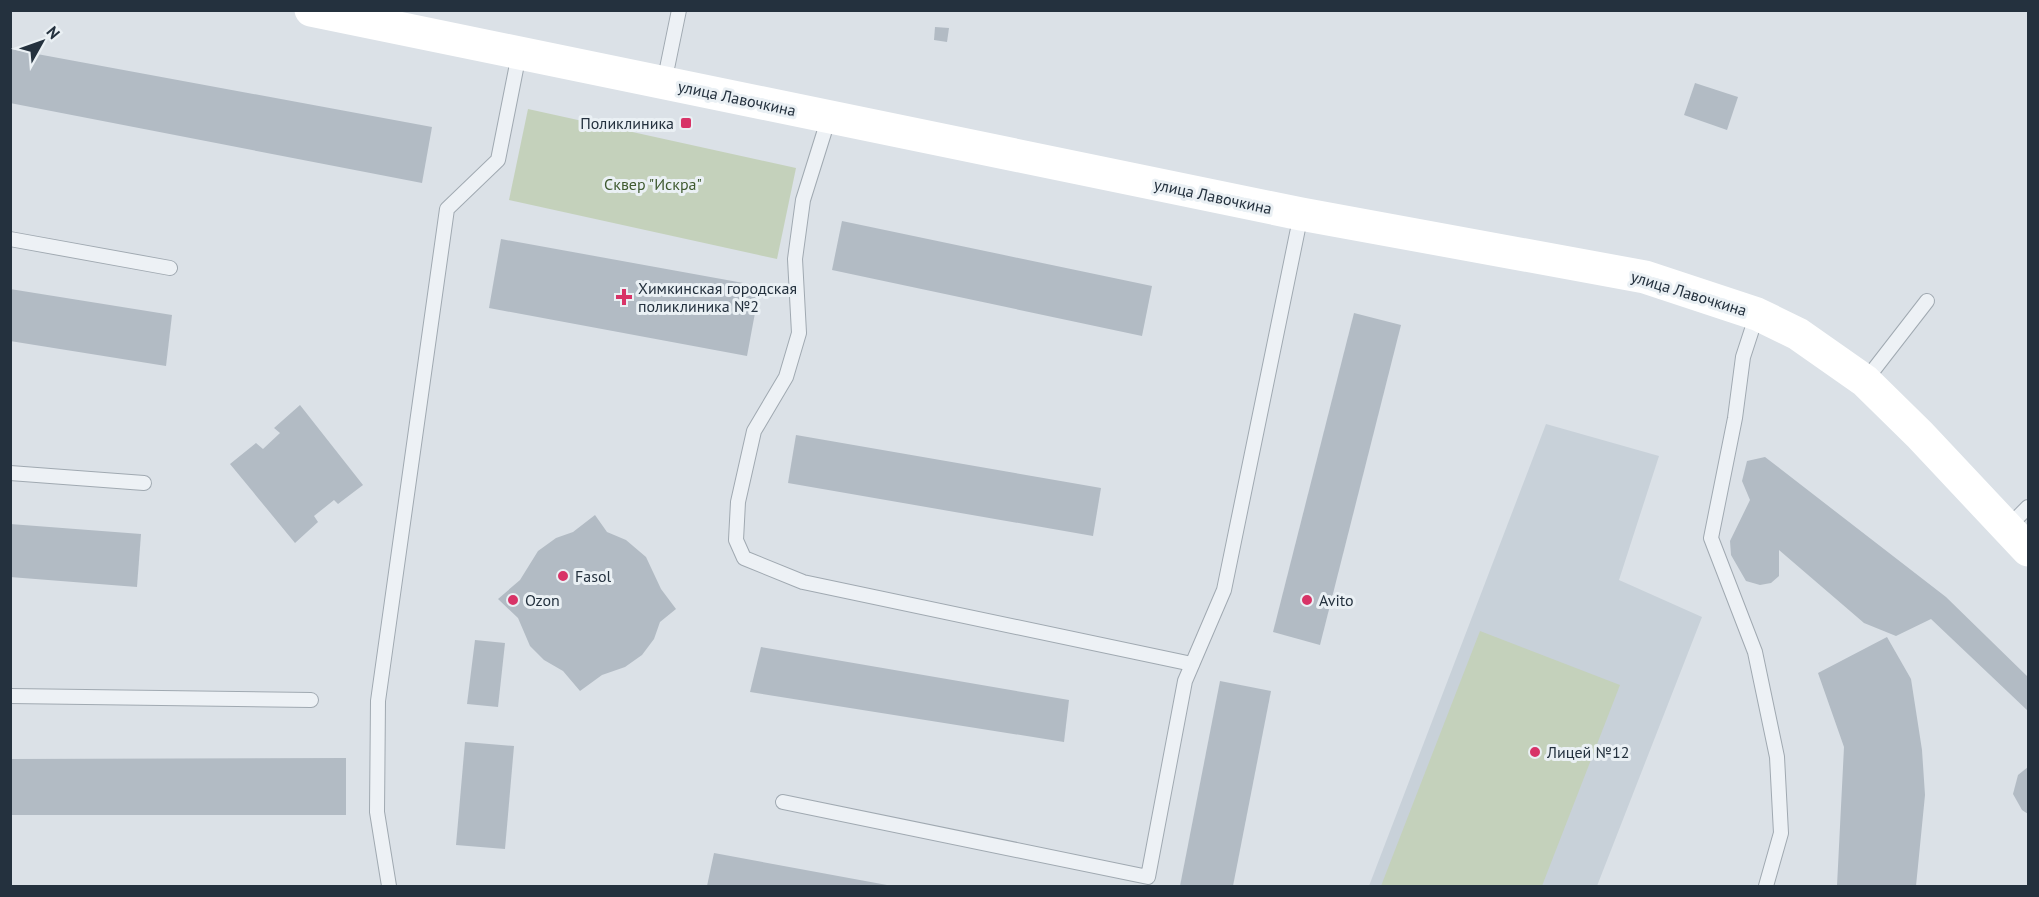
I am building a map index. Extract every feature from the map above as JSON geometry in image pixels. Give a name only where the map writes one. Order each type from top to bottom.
[{"type":"street","name":"улица Лавочкина","points":[[316,11],[1301,214],[1645,277],[1757,314],[1798,334],[1865,381],[2021,528]]},
{"type":"lane","points":[[664,83],[679,10]]},
{"type":"lane","points":[[389,886],[377,812],[378,701],[447,209],[498,160],[519,54]]},
{"type":"lane","points":[[829,117],[803,200],[795,259],[799,333],[786,377],[754,431],[738,502],[736,540],[744,558],[803,582],[1192,664]]},
{"type":"lane","points":[[783,802],[1148,877],[1185,681],[1224,590],[1292,268],[1301,214]]},
{"type":"lane","points":[[10,239],[170,268]]},
{"type":"lane","points":[[1865,381],[1928,301]]},
{"type":"lane","points":[[1757,314],[1743,357],[1735,418],[1710,538],[1755,652],[1777,757],[1781,833],[1766,886]]},
{"type":"lane","points":[[10,473],[144,483]]},
{"type":"lane","points":[[10,696],[311,700]]},
{"type":"shaded area","name":"Лицей №12","points":[[1546,424],[1659,456],[1619,580],[1702,617],[1597,886],[1369,886]]},
{"type":"green space","name":"Сквер \"Искра\"","points":[[528,109],[796,168],[777,259],[509,200]]},
{"type":"green space","points":[[1480,631],[1620,685],[1542,886],[1381,886]]},
{"type":"building","points":[[935,27],[949,28],[947,42],[934,40]]},
{"type":"building","points":[[10,49],[432,127],[422,183],[10,103]]},
{"type":"building","points":[[1695,83],[1738,97],[1727,130],[1684,115]]},
{"type":"building","points":[[842,221],[1152,286],[1142,336],[832,270]]},
{"type":"building","name":"Химкинская городская поликлиника №2","points":[[501,239],[760,286],[747,356],[489,308]]},
{"type":"building","points":[[10,289],[172,315],[166,366],[10,341]]},
{"type":"building","points":[[1354,313],[1401,325],[1320,645],[1273,632]]},
{"type":"building","points":[[300,405],[363,485],[338,504],[334,500],[314,516],[318,522],[295,543],[230,464],[256,443],[263,449],[280,433],[274,428]]},
{"type":"building","points":[[796,435],[1101,488],[1093,536],[788,483]]},
{"type":"building","points":[[1765,457],[1946,597],[2028,677],[2028,711],[1931,619],[1896,636],[1864,623],[1779,550],[1779,576],[1771,583],[1760,585],[1746,581],[1731,555],[1730,541],[1750,500],[1742,481],[1747,461]]},
{"type":"building","points":[[595,515],[607,532],[626,540],[646,557],[661,589],[676,609],[660,622],[654,639],[642,655],[625,667],[602,675],[580,691],[563,671],[544,660],[530,646],[518,618],[498,599],[520,580],[538,551],[556,538],[573,532]]},
{"type":"building","points":[[10,524],[141,534],[137,587],[10,577]]},
{"type":"building","points":[[1887,637],[1911,679],[1922,750],[1925,795],[1916,886],[1837,886],[1844,747],[1818,673]]},
{"type":"building","points":[[475,640],[505,643],[498,707],[467,704]]},
{"type":"building","points":[[761,647],[1069,700],[1064,742],[750,692]]},
{"type":"building","points":[[1220,681],[1271,691],[1233,886],[1180,886]]},
{"type":"building","points":[[465,742],[514,746],[505,849],[456,845]]},
{"type":"building","points":[[346,758],[346,815],[10,815],[10,759]]},
{"type":"building","points":[[2028,767],[2028,814],[2022,810],[2013,794],[2018,775]]},
{"type":"building","points":[[714,853],[887,885],[887,886],[707,886]]},
{"type":"place","name":"Поликлиника","points":[[686,123]]},
{"type":"place","name":"Химкинская городская поликлиника №2","points":[[624,297]]},
{"type":"place","name":"Fasol","points":[[563,576]]},
{"type":"place","name":"Ozon","points":[[513,600]]},
{"type":"place","name":"Avito","points":[[1307,600]]},
{"type":"place","name":"Лицей №12","points":[[1535,752]]}]
